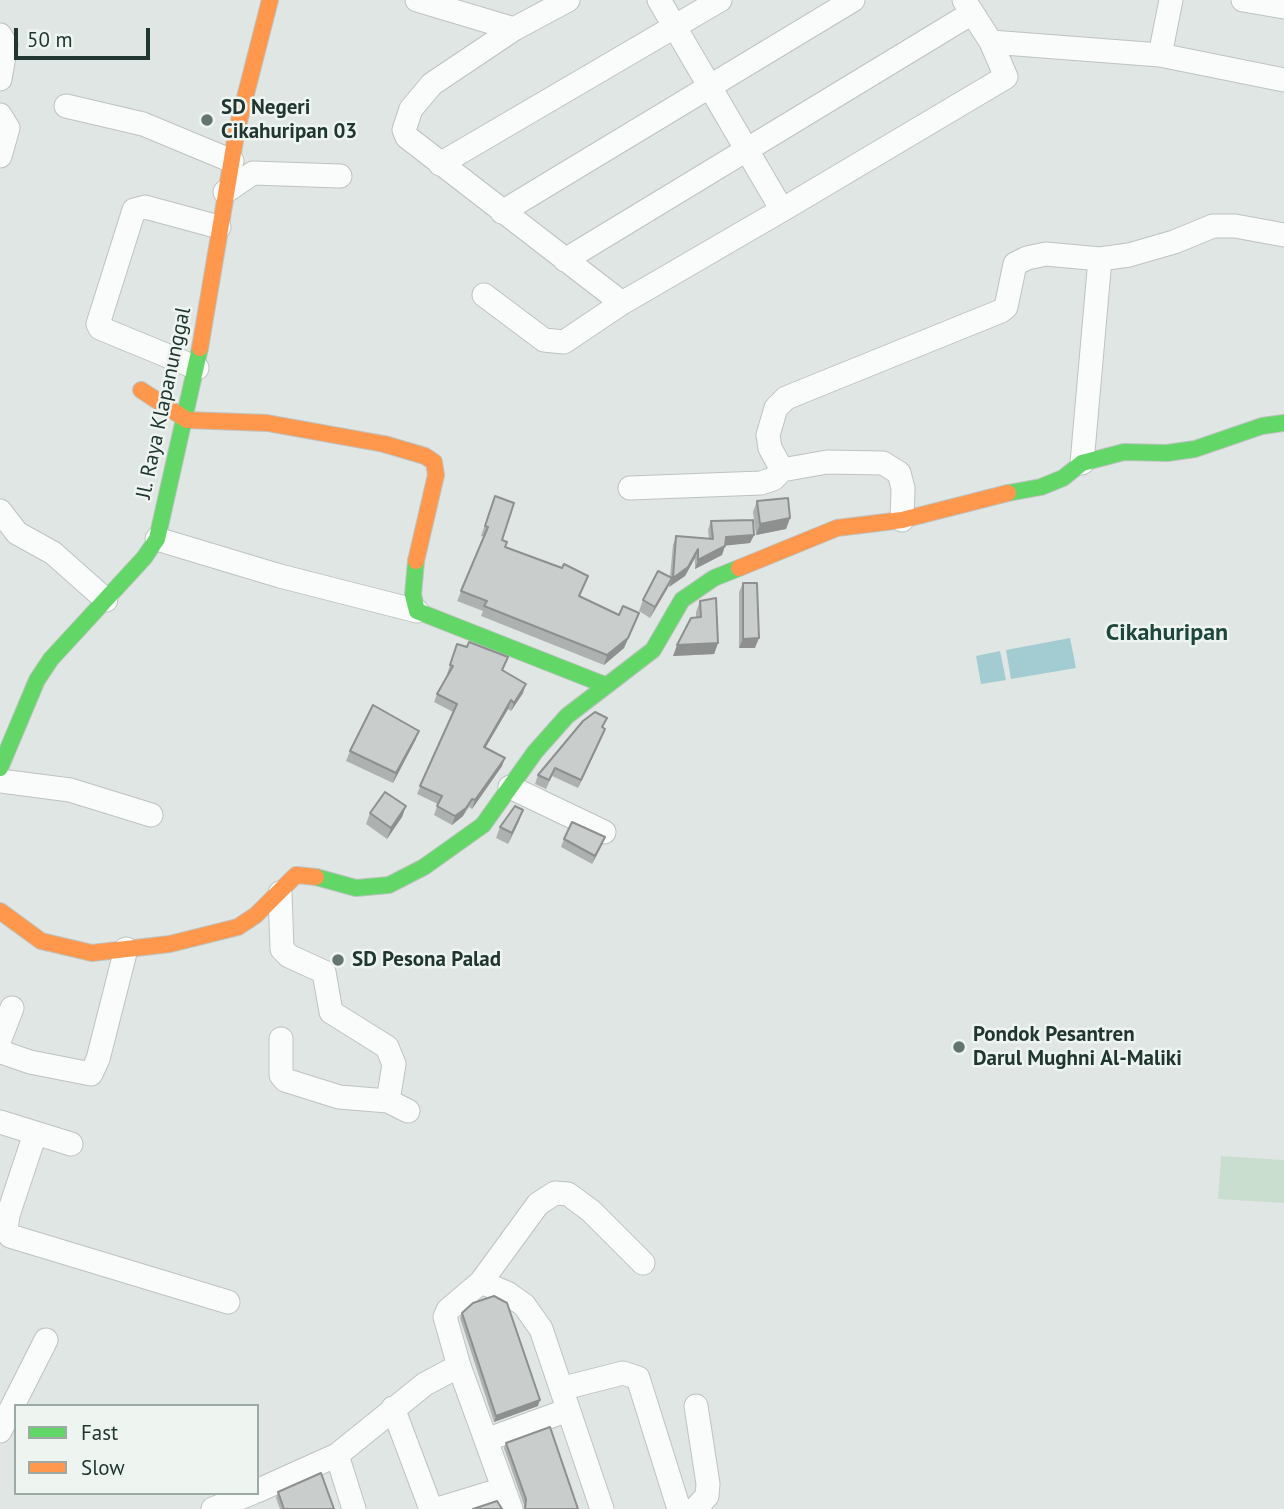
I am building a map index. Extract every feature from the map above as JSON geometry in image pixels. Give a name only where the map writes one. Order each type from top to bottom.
[{"type":"street","name":"Jl. Raya Klapanunggal","points":[[0,768],[37,680],[72,634],[145,558],[157,538],[187,421],[225,192],[270,0]]},
{"type":"street","points":[[417,0],[514,29]]},
{"type":"street","points":[[568,0],[514,29],[432,84],[411,109],[404,130],[407,137],[440,164],[622,303]]},
{"type":"street","points":[[659,0],[782,210]]},
{"type":"street","points":[[440,164],[720,0]]},
{"type":"street","points":[[502,212],[712,88],[853,0]]},
{"type":"street","points":[[1160,55],[1171,0]]},
{"type":"street","points":[[1243,0],[1284,7]]},
{"type":"street","points":[[484,295],[544,340],[564,342],[577,336],[622,303],[1006,77],[991,43],[968,6],[749,151],[565,260]]},
{"type":"street","points":[[0,35],[6,45],[0,79]]},
{"type":"street","points":[[991,43],[1160,55],[1284,80]]},
{"type":"street","points":[[66,106],[143,124],[232,160]]},
{"type":"street","points":[[0,115],[8,128],[0,156]]},
{"type":"street","points":[[225,192],[253,173],[340,176]]},
{"type":"street","points":[[197,368],[98,324],[134,210],[145,207],[219,227]]},
{"type":"street","points":[[782,470],[770,448],[768,435],[776,408],[786,398],[1001,311],[1006,307],[1015,264],[1027,258],[1046,254],[1100,259],[1147,251],[1213,226],[1235,226],[1284,235]]},
{"type":"street","points":[[1082,463],[1100,259]]},
{"type":"street","points":[[141,390],[187,421],[267,423],[417,451],[434,462],[436,475],[414,569],[413,595],[417,611]]},
{"type":"street","points":[[0,911],[41,941],[92,953],[211,936],[238,926],[280,893],[296,875],[368,888],[405,878],[484,825],[535,751],[567,716],[653,650],[682,600],[714,578],[825,532],[902,520],[975,499],[1055,483],[1082,463],[1124,452],[1167,453],[1195,449],[1262,426],[1284,423]]},
{"type":"street","points":[[631,488],[761,483],[770,481],[782,470],[827,462],[883,463],[899,473],[902,520]]},
{"type":"street","points":[[0,511],[17,533],[54,553],[106,600]]},
{"type":"street","points":[[157,538],[280,576],[417,611],[605,685]]},
{"type":"street","points":[[0,781],[70,790],[151,815]]},
{"type":"street","points":[[510,787],[604,832]]},
{"type":"street","points":[[280,893],[282,949],[289,956],[324,972],[331,1012],[387,1047],[391,1055],[398,1106],[340,1097],[285,1080],[281,1075],[281,1039]]},
{"type":"street","points":[[0,1047],[4,1053],[30,1062],[90,1074],[101,1049],[126,949]]},
{"type":"street","points":[[0,1039],[12,1008]]},
{"type":"street","points":[[0,1122],[71,1144]]},
{"type":"street","points":[[35,1134],[8,1215],[6,1229],[9,1236],[228,1301]]},
{"type":"street","points":[[438,1509],[507,1499],[459,1366],[445,1317],[448,1310],[481,1282],[538,1204],[548,1195],[562,1192],[591,1211],[643,1263]]},
{"type":"street","points":[[481,1282],[507,1293],[524,1305],[541,1329],[602,1509]]},
{"type":"street","points":[[0,1431],[46,1340]]},
{"type":"street","points":[[213,1509],[260,1496],[337,1455],[425,1384],[459,1366]]},
{"type":"street","points":[[486,1440],[612,1374],[631,1374],[638,1378],[679,1509]]},
{"type":"street","points":[[695,1509],[707,1496],[708,1484],[696,1406]]},
{"type":"street","points":[[393,1408],[430,1509]]},
{"type":"street","points":[[337,1455],[354,1509]]},
{"type":"green space","points":[[1221,1156],[1284,1160],[1284,1203],[1218,1199]]},
{"type":"water","points":[[1070,638],[1076,668],[1011,679],[1006,650]]},
{"type":"water","points":[[1000,651],[1006,680],[981,684],[976,656]]},
{"type":"building","points":[[495,496],[514,503],[502,540],[507,542],[505,547],[562,568],[564,564],[588,576],[579,596],[619,615],[623,606],[639,613],[628,638],[607,655],[484,606],[487,601],[461,591],[488,527],[485,526]]},
{"type":"building","points":[[788,498],[790,518],[760,524],[757,501]]},
{"type":"building","points":[[753,520],[754,535],[726,537],[725,546],[698,560],[698,549],[688,567],[673,578],[676,536],[713,539],[711,521]]},
{"type":"building","points":[[658,571],[672,578],[655,607],[643,600]]},
{"type":"building","points":[[743,583],[757,583],[759,638],[743,639]]},
{"type":"building","points":[[716,598],[718,643],[677,645],[691,618],[701,617],[700,601]]},
{"type":"building","points":[[469,642],[508,657],[502,670],[526,684],[514,703],[511,700],[484,747],[505,758],[475,800],[472,799],[466,808],[455,816],[437,806],[442,796],[420,786],[457,704],[437,694],[453,666],[450,665],[457,644],[467,647]]},
{"type":"building","points":[[373,705],[419,731],[396,773],[350,751]]},
{"type":"building","points":[[595,712],[607,718],[602,727],[605,729],[581,780],[555,768],[549,780],[538,775],[583,721]]},
{"type":"building","points":[[385,792],[406,806],[391,828],[370,813]]},
{"type":"building","points":[[515,806],[523,810],[512,833],[500,827]]},
{"type":"building","points":[[572,822],[605,837],[595,856],[564,839]]},
{"type":"building","points":[[494,1296],[507,1303],[540,1400],[496,1416],[462,1313],[473,1303]]},
{"type":"building","points":[[550,1427],[578,1509],[525,1509],[526,1499],[506,1443]]},
{"type":"building","points":[[321,1473],[334,1509],[284,1509],[278,1492]]},
{"type":"building","points":[[497,1501],[502,1509],[473,1509]]},
{"type":"traffic: fast","points":[[0,768],[37,680],[51,659],[144,558],[157,539],[200,348]]},
{"type":"traffic: fast","points":[[1008,493],[1041,487],[1063,478],[1082,463],[1124,452],[1167,453],[1195,449],[1262,426],[1284,423]]},
{"type":"traffic: fast","points":[[416,561],[413,595],[417,611],[605,685]]},
{"type":"traffic: fast","points":[[316,877],[356,888],[389,885],[424,867],[483,825],[535,752],[567,716],[653,650],[682,600],[714,578],[739,568]]},
{"type":"traffic: slow","points":[[200,348],[237,129],[270,0]]},
{"type":"traffic: slow","points":[[141,390],[187,420],[267,423],[384,444],[425,456],[434,462],[436,475],[416,561]]},
{"type":"traffic: slow","points":[[739,568],[837,528],[902,520],[1008,493]]},
{"type":"traffic: slow","points":[[0,911],[41,941],[92,953],[170,944],[238,927],[256,915],[296,875],[316,877]]},
{"type":"place","name":"SD Negeri Cikahuripan 03","points":[[207,120]]},
{"type":"place","name":"SD Pesona Palad","points":[[338,960]]},
{"type":"place","name":"Pondok Pesantren Darul Mughni Al-Maliki","points":[[959,1047]]},
{"type":"district","name":"Cikahuripan","points":[[1167,633]]}]
